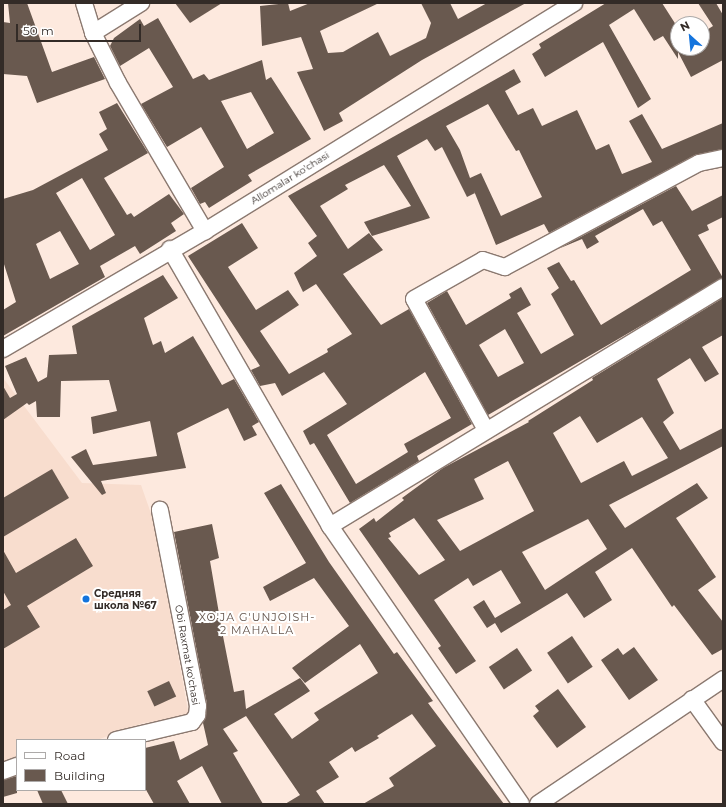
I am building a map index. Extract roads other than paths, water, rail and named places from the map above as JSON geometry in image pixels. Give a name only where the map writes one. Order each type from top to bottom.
[{"type":"street","points":[[84,3],[93,33],[118,83],[204,231]]},
{"type":"street","points":[[93,33],[141,3]]},
{"type":"street","name":"Allomalar ko'chasi","points":[[3,349],[170,249],[204,231],[574,3]]},
{"type":"street","points":[[486,430],[414,299],[483,260],[505,267],[699,163],[723,158]]},
{"type":"street","points":[[170,249],[330,526],[521,804]]},
{"type":"street","points":[[330,526],[486,430],[723,288]]},
{"type":"street","name":"Obi Raxmat ko'chasi","points":[[120,739],[192,722],[197,715],[198,706],[160,510]]},
{"type":"street","points":[[538,804],[723,679]]},
{"type":"street","points":[[692,700],[723,742]]},
{"type":"street","points":[[3,772],[16,766]]},
{"type":"place","name":"Средняя школа №67","points":[[86,599]]},
{"type":"district","name":"XO'JA G'UNJOISH- 2 MAHALLA","points":[[257,624]]}]
